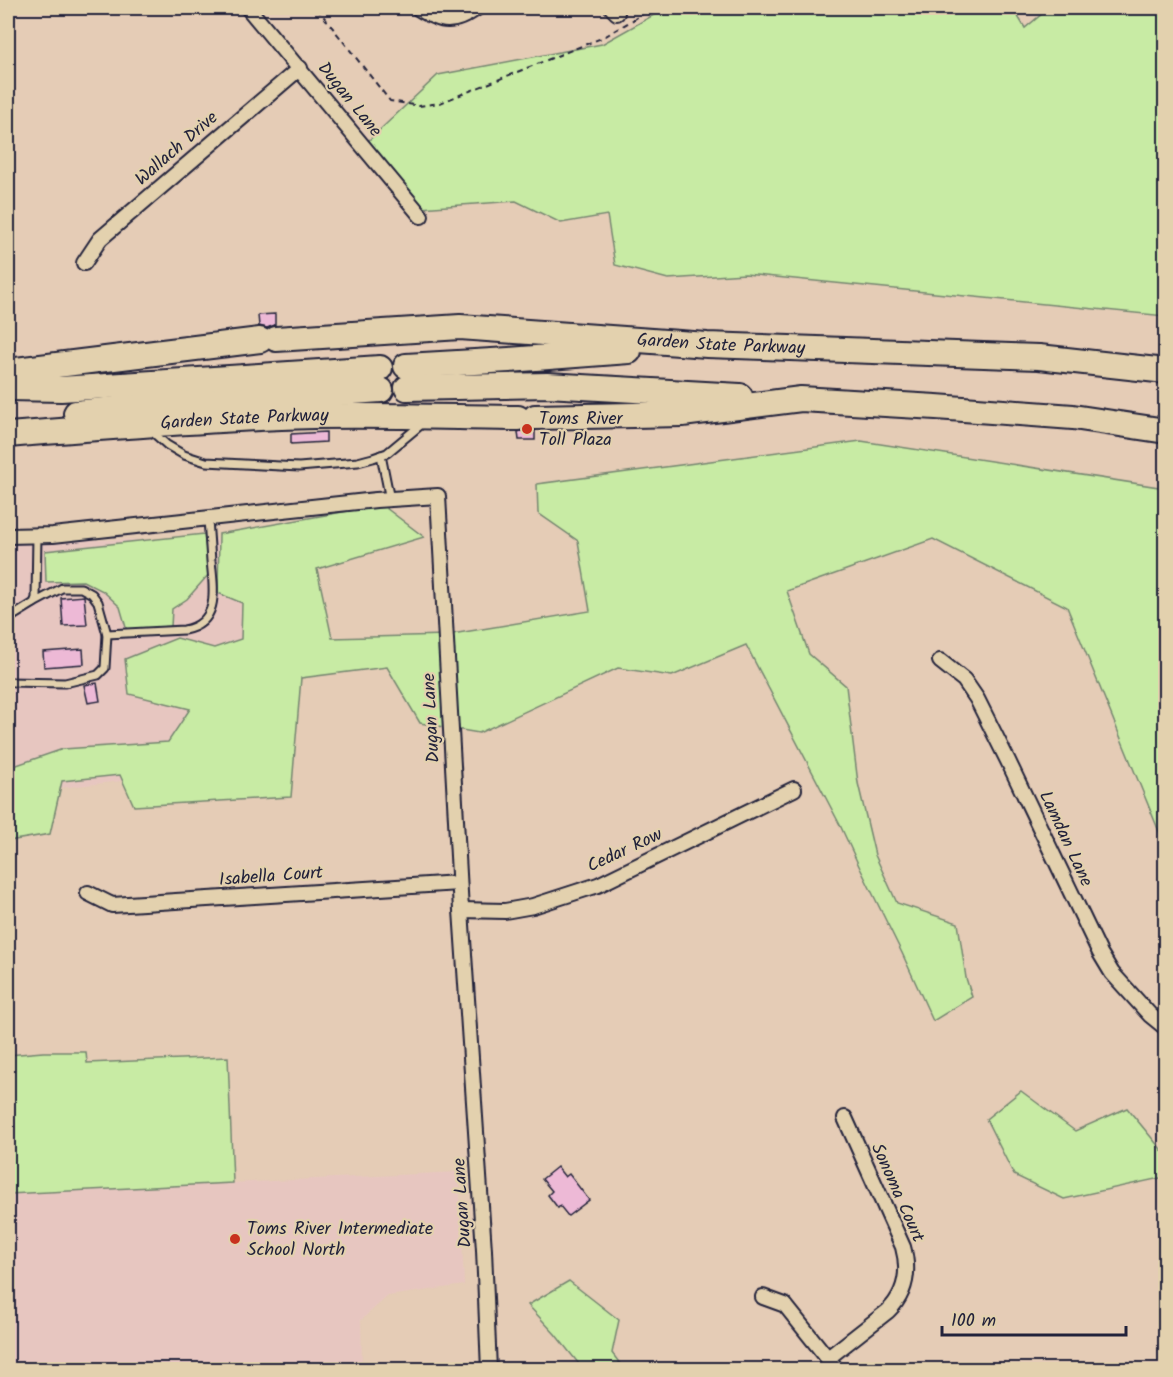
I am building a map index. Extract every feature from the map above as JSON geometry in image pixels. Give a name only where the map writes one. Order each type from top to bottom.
[{"type":"highway","name":"Garden State Parkway","points":[[8,371],[268,340],[460,327],[706,345],[1039,357],[1166,371]]},
{"type":"highway","points":[[706,345],[509,360],[406,377],[801,399]]},
{"type":"highway","points":[[8,388],[62,389],[381,379],[8,420]]},
{"type":"highway","name":"Garden State Parkway","points":[[8,435],[282,417],[526,418],[682,414],[801,399],[1073,417],[1166,431]]},
{"type":"street","name":"Dugan Lane","points":[[248,8],[421,216]]},
{"type":"street","points":[[418,8],[448,21],[465,16],[477,8]]},
{"type":"street","name":"Wallach Drive","points":[[84,263],[100,239],[300,68]]},
{"type":"street","name":"Dugan Lane","points":[[8,536],[53,535],[438,496],[459,883],[484,1250],[489,1370]]},
{"type":"street","name":"Lamdan Lane","points":[[940,661],[964,680],[977,699],[1100,953],[1112,973],[1150,1015],[1166,1028]]},
{"type":"street","name":"Cedar Row","points":[[461,910],[505,911],[598,885],[794,789]]},
{"type":"street","name":"Isabella Court","points":[[88,893],[112,905],[459,883]]},
{"type":"street","name":"Sonoma Court","points":[[828,1358],[896,1303],[907,1275],[907,1261],[903,1247],[845,1118]]},
{"type":"street","points":[[763,1297],[785,1305],[837,1370]]},
{"type":"lane","points":[[143,425],[167,445],[184,455],[206,462],[299,467],[358,462],[387,453],[431,417]]},
{"type":"lane","points":[[381,455],[390,500]]},
{"type":"lane","points":[[107,634],[184,630],[195,628],[202,623],[214,599],[208,519]]},
{"type":"lane","points":[[34,603],[37,535]]},
{"type":"lane","points":[[8,619],[63,588],[81,588],[92,594],[98,602],[107,634],[105,668],[98,675],[65,683],[8,682]]},
{"type":"path","points":[[317,8],[390,101],[419,106],[440,103],[604,37],[653,8]]},
{"type":"shaded area","points":[[265,538],[270,764],[8,794],[8,541]]},
{"type":"shaded area","name":"Toms River Intermediate School North","points":[[459,1172],[464,1285],[388,1296],[361,1320],[362,1369],[8,1369],[8,1194]]},
{"type":"green space","points":[[666,8],[1013,8],[1025,28],[1049,8],[1165,8],[1165,316],[745,274],[668,279],[615,265],[607,215],[561,223],[516,201],[420,208],[367,142],[438,75],[602,44]]},
{"type":"green space","points":[[861,441],[1165,488],[1165,846],[1067,607],[933,539],[787,591],[809,654],[846,686],[858,783],[875,855],[897,903],[958,923],[966,978],[972,997],[933,1021],[840,825],[746,645],[672,676],[618,668],[479,733],[420,723],[387,667],[301,678],[291,797],[134,806],[120,775],[62,781],[50,834],[8,841],[8,768],[63,749],[168,742],[190,709],[129,694],[125,659],[177,638],[214,648],[241,639],[242,603],[218,593],[219,534],[382,505],[424,537],[317,569],[332,638],[446,635],[590,611],[578,541],[538,513],[537,484]]},
{"type":"green space","points":[[204,534],[209,574],[187,599],[172,609],[171,627],[127,631],[120,607],[103,591],[83,581],[46,582],[45,551]]},
{"type":"green space","points":[[86,1052],[87,1063],[228,1057],[233,1183],[8,1194],[8,1055]]},
{"type":"green space","points":[[1021,1091],[1075,1131],[1127,1108],[1165,1154],[1165,1177],[1064,1199],[1014,1175],[986,1119]]},
{"type":"green space","points":[[569,1281],[619,1320],[612,1353],[624,1369],[583,1369],[528,1305]]},
{"type":"building","points":[[275,314],[275,325],[267,328],[259,326],[258,315]]},
{"type":"building","points":[[527,429],[535,431],[535,440],[519,440],[518,432]]},
{"type":"building","points":[[326,432],[326,442],[291,444],[291,434]]},
{"type":"building","points":[[84,596],[87,625],[63,626],[61,598]]},
{"type":"building","points":[[83,649],[84,664],[44,667],[43,652]]},
{"type":"building","points":[[97,683],[100,701],[88,703],[84,685]]},
{"type":"building","points":[[557,1167],[565,1177],[569,1174],[589,1200],[568,1216],[548,1195],[552,1191],[542,1179]]},
{"type":"place","name":"Toms River Toll Plaza","points":[[527,429]]},
{"type":"place","name":"Toms River Intermediate School North","points":[[235,1239]]}]
